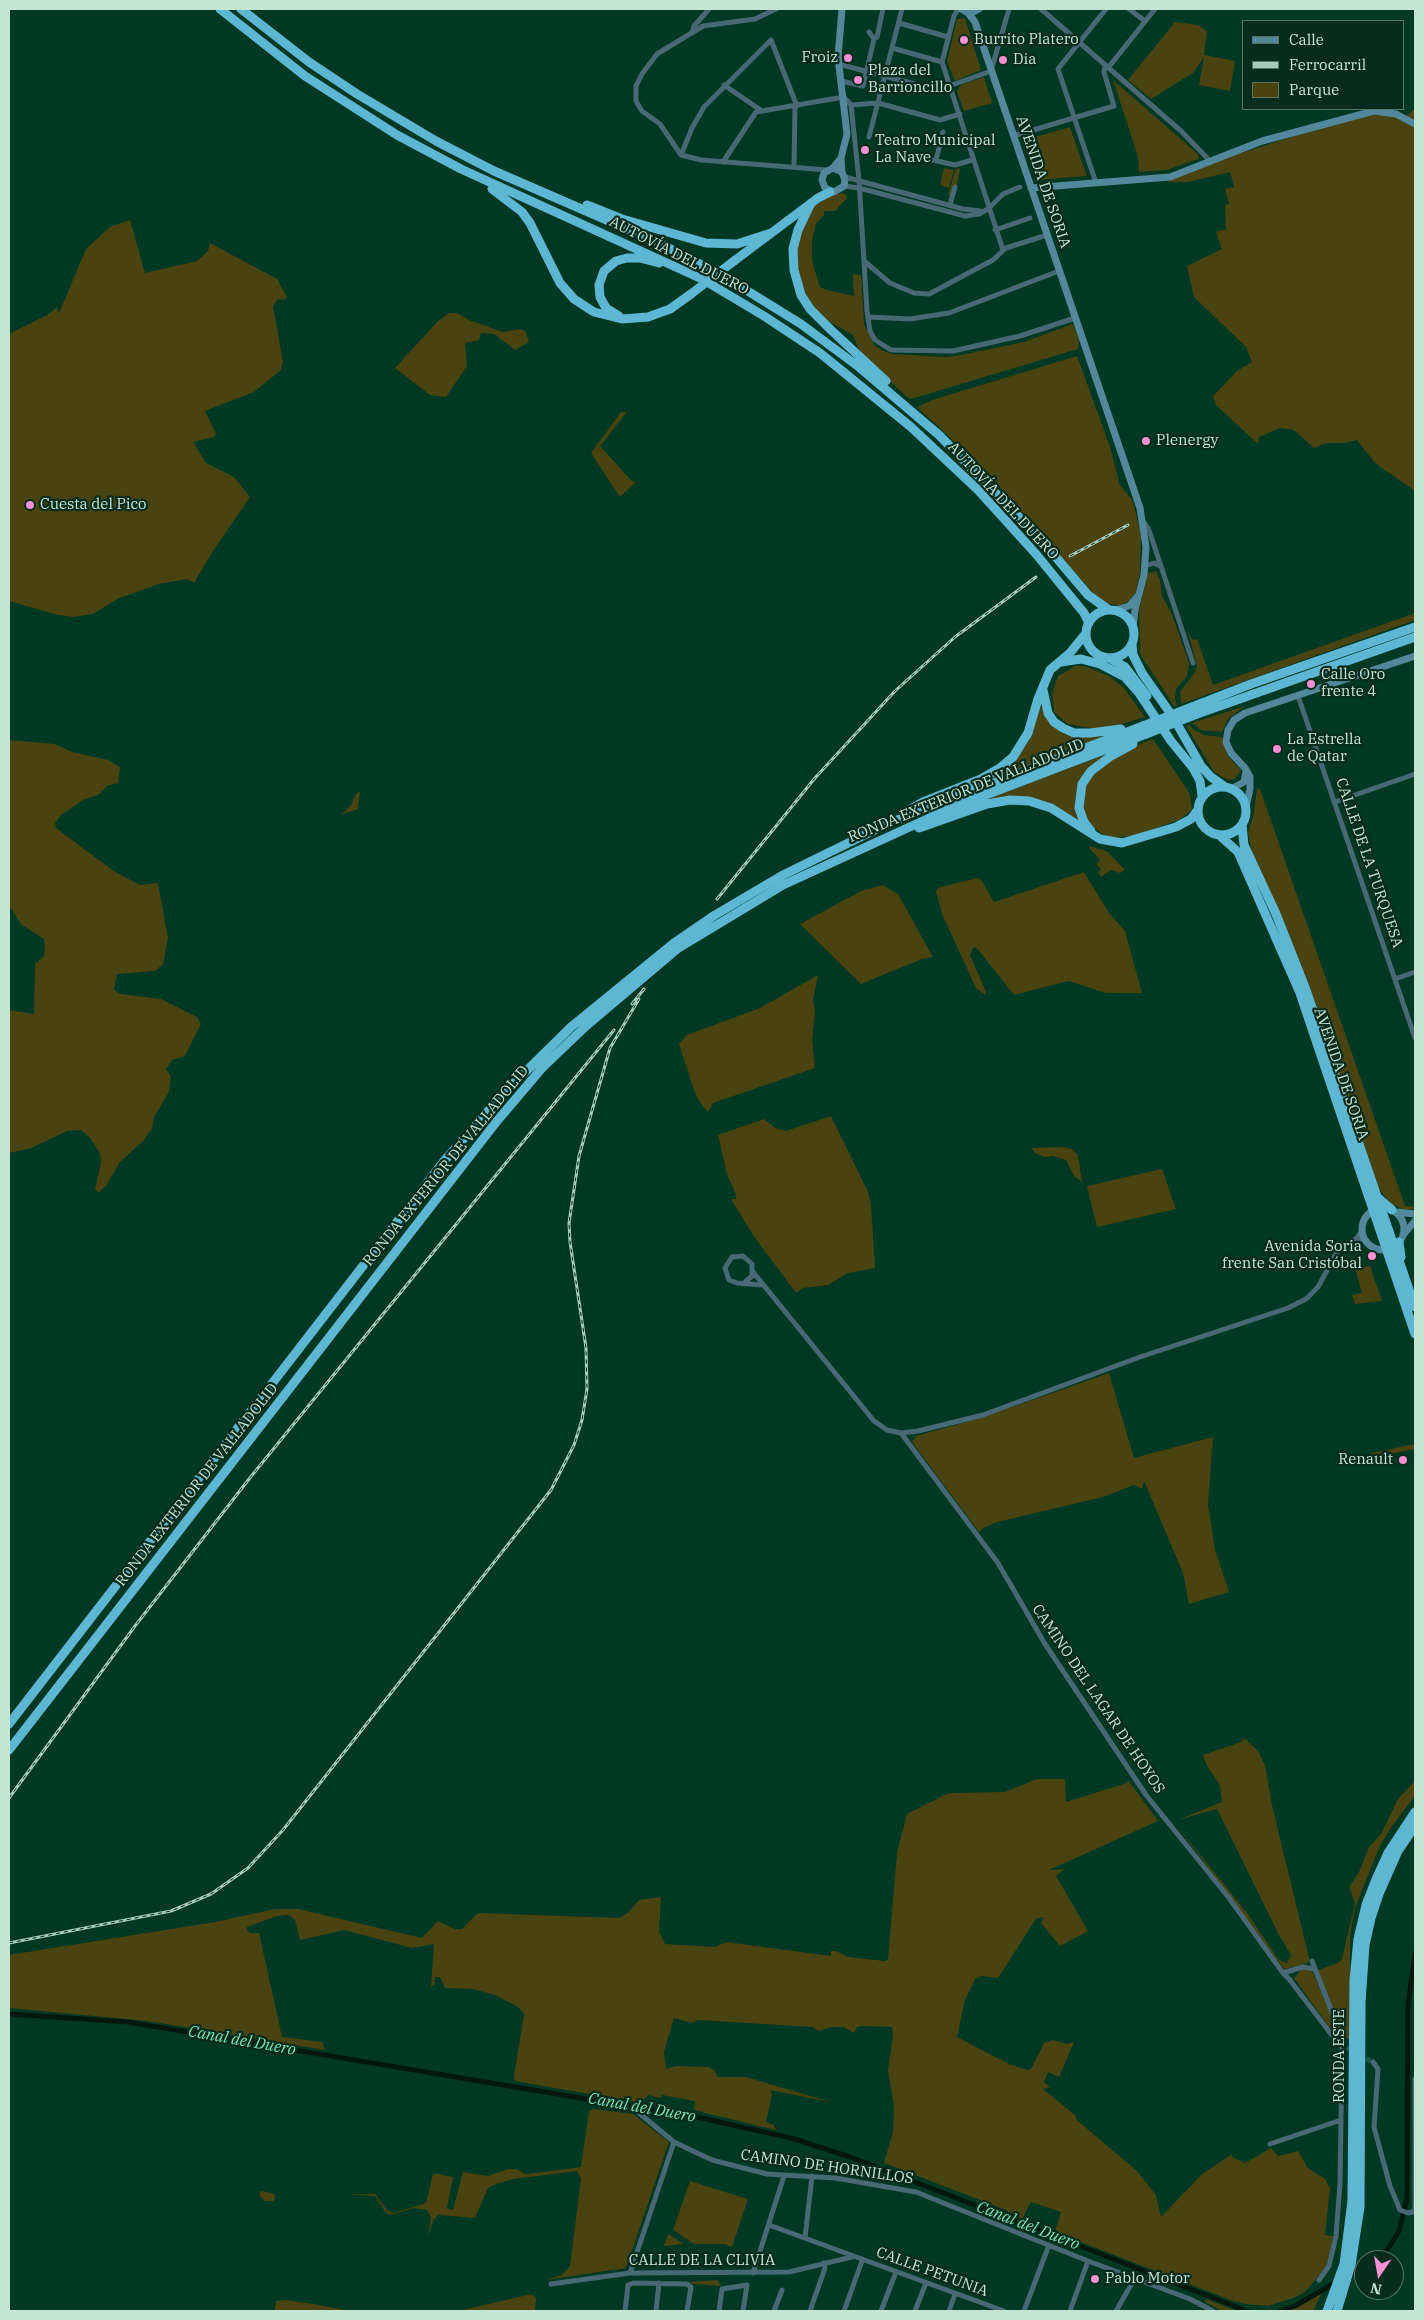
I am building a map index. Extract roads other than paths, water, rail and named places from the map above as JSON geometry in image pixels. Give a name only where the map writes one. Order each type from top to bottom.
[{"type":"highway","name":"AUTOVÍA DEL DUERO","points":[[220,9],[305,76],[396,135],[460,169],[673,265],[713,286],[820,353],[885,404],[978,490],[1036,554],[1084,613],[1089,623]]},
{"type":"highway","name":"AUTOVÍA DEL DUERO","points":[[241,9],[309,62],[396,118],[494,171],[655,241],[725,277],[793,319],[904,403],[939,435],[1052,552],[1088,596],[1111,611]]},
{"type":"highway","points":[[396,118],[497,168],[622,218],[706,244],[737,244],[771,234]]},
{"type":"highway","points":[[396,135],[424,154],[501,193],[514,203],[530,223],[560,283],[574,299],[594,312],[606,316],[631,319],[656,315],[691,294],[814,200]]},
{"type":"highway","points":[[825,186],[814,200],[798,230],[794,249],[794,270],[801,295],[810,309],[891,386],[939,435]]},
{"type":"highway","points":[[631,319],[606,308],[600,298],[599,285],[601,277],[608,266],[626,258],[640,258],[667,266],[788,332]]},
{"type":"highway","points":[[887,824],[923,802],[981,779],[1000,768],[1013,757],[1028,733],[1042,688],[1050,670],[1070,653],[1086,633],[1089,623],[1098,614],[1111,611],[1125,616],[1133,630],[1133,655],[1142,673],[1173,717],[1201,766],[1211,777],[1242,797],[1246,807],[1242,825],[1230,834],[1219,835],[1188,826],[1176,827]]},
{"type":"highway","name":"RONDA EXTERIOR DE VALLADOLID","points":[[1194,711],[1250,684],[1415,628]]},
{"type":"highway","points":[[873,842],[987,804],[1010,800],[1029,801],[1051,808],[1100,839],[1114,843],[1132,842],[1176,827],[1191,819],[1197,811],[1202,796],[1201,786],[1193,768],[1138,682],[1125,667],[1109,658],[1096,654],[1091,649],[1086,633]]},
{"type":"highway","name":"RONDA EXTERIOR DE VALLADOLID","points":[[9,1724],[444,1161],[529,1068],[571,1027],[635,973],[715,915],[781,876],[887,824],[1194,711],[1415,638]]},
{"type":"highway","points":[[1109,658],[1122,655],[1132,645]]},
{"type":"highway","points":[[1070,653],[1091,649]]},
{"type":"highway","points":[[1059,662],[1082,659],[1100,664],[1125,677],[1139,693],[1171,741],[1193,768]]},
{"type":"highway","points":[[1042,688],[1048,713],[1054,722],[1074,733],[1144,730]]},
{"type":"highway","points":[[1100,839],[1089,830],[1082,816],[1078,800],[1082,784],[1091,770],[1144,730]]},
{"type":"highway","name":"RONDA EXTERIOR DE VALLADOLID","points":[[9,1750],[456,1172],[542,1068],[627,990],[677,949],[783,885],[873,842],[1144,730]]},
{"type":"highway","points":[[1202,796],[1212,788],[1228,788]]},
{"type":"highway","points":[[1197,811],[1199,820],[1206,830]]},
{"type":"highway","name":"AVENIDA DE SORIA","points":[[1242,825],[1244,845],[1276,914],[1306,990],[1377,1196],[1377,1209]]},
{"type":"highway","name":"AVENIDA DE SORIA","points":[[1219,835],[1238,852],[1283,950],[1300,993],[1377,1209],[1395,1243],[1415,1334]]},
{"type":"highway","points":[[1377,1196],[1394,1211]]},
{"type":"highway","points":[[1395,1243],[1415,1307]]},
{"type":"highway","name":"RONDA ESTE","points":[[1348,2264],[1352,2202],[1354,1980],[1358,1940],[1366,1905],[1377,1877],[1388,1853],[1415,1812]]},
{"type":"highway","name":"RONDA ESTE","points":[[1337,2311],[1340,2289],[1348,2264],[1360,2207],[1362,1984],[1370,1918],[1398,1852],[1415,1826]]},
{"type":"highway","name":"RONDA ESTE","points":[[1327,2311],[1340,2289]]},
{"type":"street","points":[[691,34],[694,26],[710,9]]},
{"type":"street","points":[[776,9],[748,20],[707,24],[657,54],[642,74],[636,86],[636,101],[642,111],[660,124],[681,155],[723,162],[794,167],[810,170],[830,169],[859,180],[973,211],[988,209]]},
{"type":"street","points":[[842,9],[838,64],[844,97],[847,134],[841,158],[844,186]]},
{"type":"street","points":[[841,81],[863,86],[874,39],[877,38],[884,9]]},
{"type":"street","points":[[869,137],[902,9]]},
{"type":"street","points":[[838,64],[938,90],[991,71],[1009,9]]},
{"type":"street","points":[[1041,9],[1205,153],[1211,162]]},
{"type":"street","points":[[1096,183],[1058,69],[1106,9]]},
{"type":"street","points":[[1129,9],[1145,21]]},
{"type":"street","points":[[1013,136],[1114,106],[1104,72],[1106,67],[1155,9]]},
{"type":"street","points":[[978,10],[963,11],[954,16],[942,62],[960,114],[972,160],[1003,250]]},
{"type":"street","name":"AVENIDA DE SORIA","points":[[975,22],[978,10]]},
{"type":"street","name":"AVENIDA DE SORIA","points":[[963,11],[975,22],[1143,521],[1146,538],[1145,566],[1133,630]]},
{"type":"street","points":[[899,23],[948,37]]},
{"type":"street","points":[[869,32],[874,39]]},
{"type":"street","points":[[681,155],[692,128],[704,106],[771,40],[796,106],[794,167]]},
{"type":"street","points":[[892,48],[942,62]]},
{"type":"street","points":[[724,85],[762,111]]},
{"type":"street","points":[[723,162],[756,112],[844,97]]},
{"type":"street","points":[[844,97],[851,106],[859,180],[869,317],[873,337],[882,346],[892,350],[964,349],[1001,341],[1075,318]]},
{"type":"street","points":[[851,106],[878,103],[940,120],[960,114]]},
{"type":"street","points":[[1031,188],[1170,177],[1262,141],[1374,111],[1396,114],[1415,124]]},
{"type":"street","points":[[936,160],[943,132]]},
{"type":"street","points":[[906,154],[955,164],[972,160]]},
{"type":"street","points":[[825,186],[830,169],[841,158]]},
{"type":"street","points":[[810,170],[825,186],[838,191],[844,186],[859,188],[965,216],[979,214],[988,209],[1003,194],[1020,187]]},
{"type":"street","points":[[950,205],[955,188]]},
{"type":"street","points":[[996,230],[1030,218]]},
{"type":"street","points":[[864,261],[890,284],[914,293],[929,294],[993,260],[1003,250],[1047,235]]},
{"type":"street","points":[[869,317],[910,319],[949,313],[1059,271]]},
{"type":"street","points":[[1143,521],[1149,530],[1193,663]]},
{"type":"street","points":[[1145,566],[1154,563],[1160,566]]},
{"type":"street","points":[[1111,611],[1129,606],[1138,597]]},
{"type":"street","points":[[1246,807],[1250,780],[1245,768],[1232,756],[1227,746],[1226,735],[1231,724],[1245,713],[1415,656]]},
{"type":"street","name":"CALLE DE LA TURQUESA","points":[[1298,696],[1415,1038]]},
{"type":"street","points":[[1228,788],[1244,782],[1245,768]]},
{"type":"street","points":[[1335,802],[1415,774]]},
{"type":"street","points":[[1395,979],[1415,972]]},
{"type":"street","points":[[762,1284],[746,1282],[737,1284],[729,1280],[725,1272],[727,1262],[735,1256],[743,1256],[750,1260],[753,1272],[762,1284],[874,1421],[887,1430],[900,1433],[918,1431],[983,1415],[1140,1357],[1288,1308],[1306,1299],[1318,1288],[1338,1250],[1357,1238],[1363,1229],[1366,1217],[1377,1209],[1415,1214]]},
{"type":"street","points":[[1394,1211],[1403,1223],[1395,1243]]},
{"type":"street","points":[[1357,1238],[1366,1240],[1377,1249],[1395,1243],[1415,1221]]},
{"type":"street","points":[[1363,1229],[1366,1240]]},
{"type":"street","points":[[746,1282],[753,1272]]},
{"type":"street","name":"CAMINO DEL LAGAR DE HOYOS","points":[[900,1433],[998,1563],[1045,1644],[1146,1795],[1229,1898],[1283,1973],[1290,1979],[1338,2043]]},
{"type":"street","points":[[1312,1960],[1314,1970],[1342,2038],[1340,2184],[1336,2236],[1329,2266],[1319,2280]]},
{"type":"street","points":[[1283,1973],[1302,1967],[1314,1970]]},
{"type":"street","points":[[1373,2062],[1378,2069],[1374,2127],[1390,2186],[1400,2210],[1408,2213],[1415,2211],[1415,2079]]},
{"type":"street","name":"CAMINO DE HORNILLOS","points":[[639,2113],[643,2119],[674,2142],[721,2163],[747,2171],[784,2176],[812,2176],[916,2192],[1088,2261],[1190,2298],[1213,2311]]},
{"type":"street","points":[[1270,2144],[1341,2120]]},
{"type":"street","points":[[630,2272],[674,2142]]},
{"type":"street","points":[[753,2273],[770,2225],[784,2176]]},
{"type":"street","points":[[805,2238],[812,2176]]},
{"type":"street","name":"CALLE PETUNIA","points":[[770,2225],[862,2261],[1004,2311]]},
{"type":"street","points":[[1024,2311],[1049,2245]]},
{"type":"street","name":"CALLE DE LA CLIVIA","points":[[551,2284],[630,2272],[789,2272],[852,2256]]},
{"type":"street","points":[[844,2311],[862,2261]]},
{"type":"street","points":[[1070,2311],[1088,2261]]},
{"type":"street","points":[[810,2311],[825,2268],[824,2264]]},
{"type":"street","points":[[881,2311],[896,2272]]},
{"type":"street","points":[[1116,2311],[1135,2278]]},
{"type":"street","points":[[625,2311],[628,2285],[633,2282],[687,2284],[691,2287],[687,2311]]},
{"type":"street","points":[[656,2311],[659,2283]]},
{"type":"street","points":[[915,2311],[926,2283]]},
{"type":"street","points":[[719,2311],[722,2289],[747,2285],[743,2311]]},
{"type":"street","points":[[774,2311],[782,2290]]},
{"type":"street","points":[[949,2311],[955,2294]]},
{"type":"waterway","name":"Canal del Duero","points":[[1387,2250],[1399,2231],[1407,2199],[1408,2005],[1415,1953]]},
{"type":"waterway","name":"Canal del Duero","points":[[9,2014],[128,2022],[706,2119],[795,2139],[856,2159],[1247,2311]]},
{"type":"waterway","name":"Canal del Duero","points":[[1349,2274],[1354,2271]]},
{"type":"waterway","name":"Canal del Duero","points":[[1280,2311],[1295,2306],[1338,2281]]},
{"type":"tunnel","points":[[1340,2044],[1373,2062]]},
{"type":"railway","points":[[1070,556],[1128,525]]},
{"type":"railway","points":[[717,899],[815,778],[895,691],[955,637],[1036,577]]},
{"type":"railway","points":[[632,1004],[644,989]]},
{"type":"railway","points":[[9,1943],[171,1911],[211,1894],[248,1868],[283,1830],[551,1490],[574,1445],[582,1420],[587,1389],[586,1348],[570,1242],[569,1223],[579,1156],[610,1048],[639,999]]},
{"type":"railway","points":[[9,1798],[135,1626],[249,1479],[614,1030]]},
{"type":"place","name":"Burrito Platero","points":[[964,40]]},
{"type":"place","name":"Froiz","points":[[848,58]]},
{"type":"place","name":"Dia","points":[[1003,60]]},
{"type":"place","name":"Plaza del Barrioncillo","points":[[858,80]]},
{"type":"place","name":"Teatro Municipal La Nave","points":[[865,150]]},
{"type":"place","name":"Plenergy","points":[[1146,441]]},
{"type":"place","name":"Cuesta del Pico","points":[[30,505]]},
{"type":"place","name":"Calle Oro frente 4","points":[[1311,684]]},
{"type":"place","name":"La Estrella de Qatar","points":[[1277,749]]},
{"type":"place","name":"Avenida Soria frente San Cristóbal","points":[[1372,1256]]},
{"type":"place","name":"Renault","points":[[1403,1460]]},
{"type":"place","name":"Pablo Motor","points":[[1095,2279]]}]
